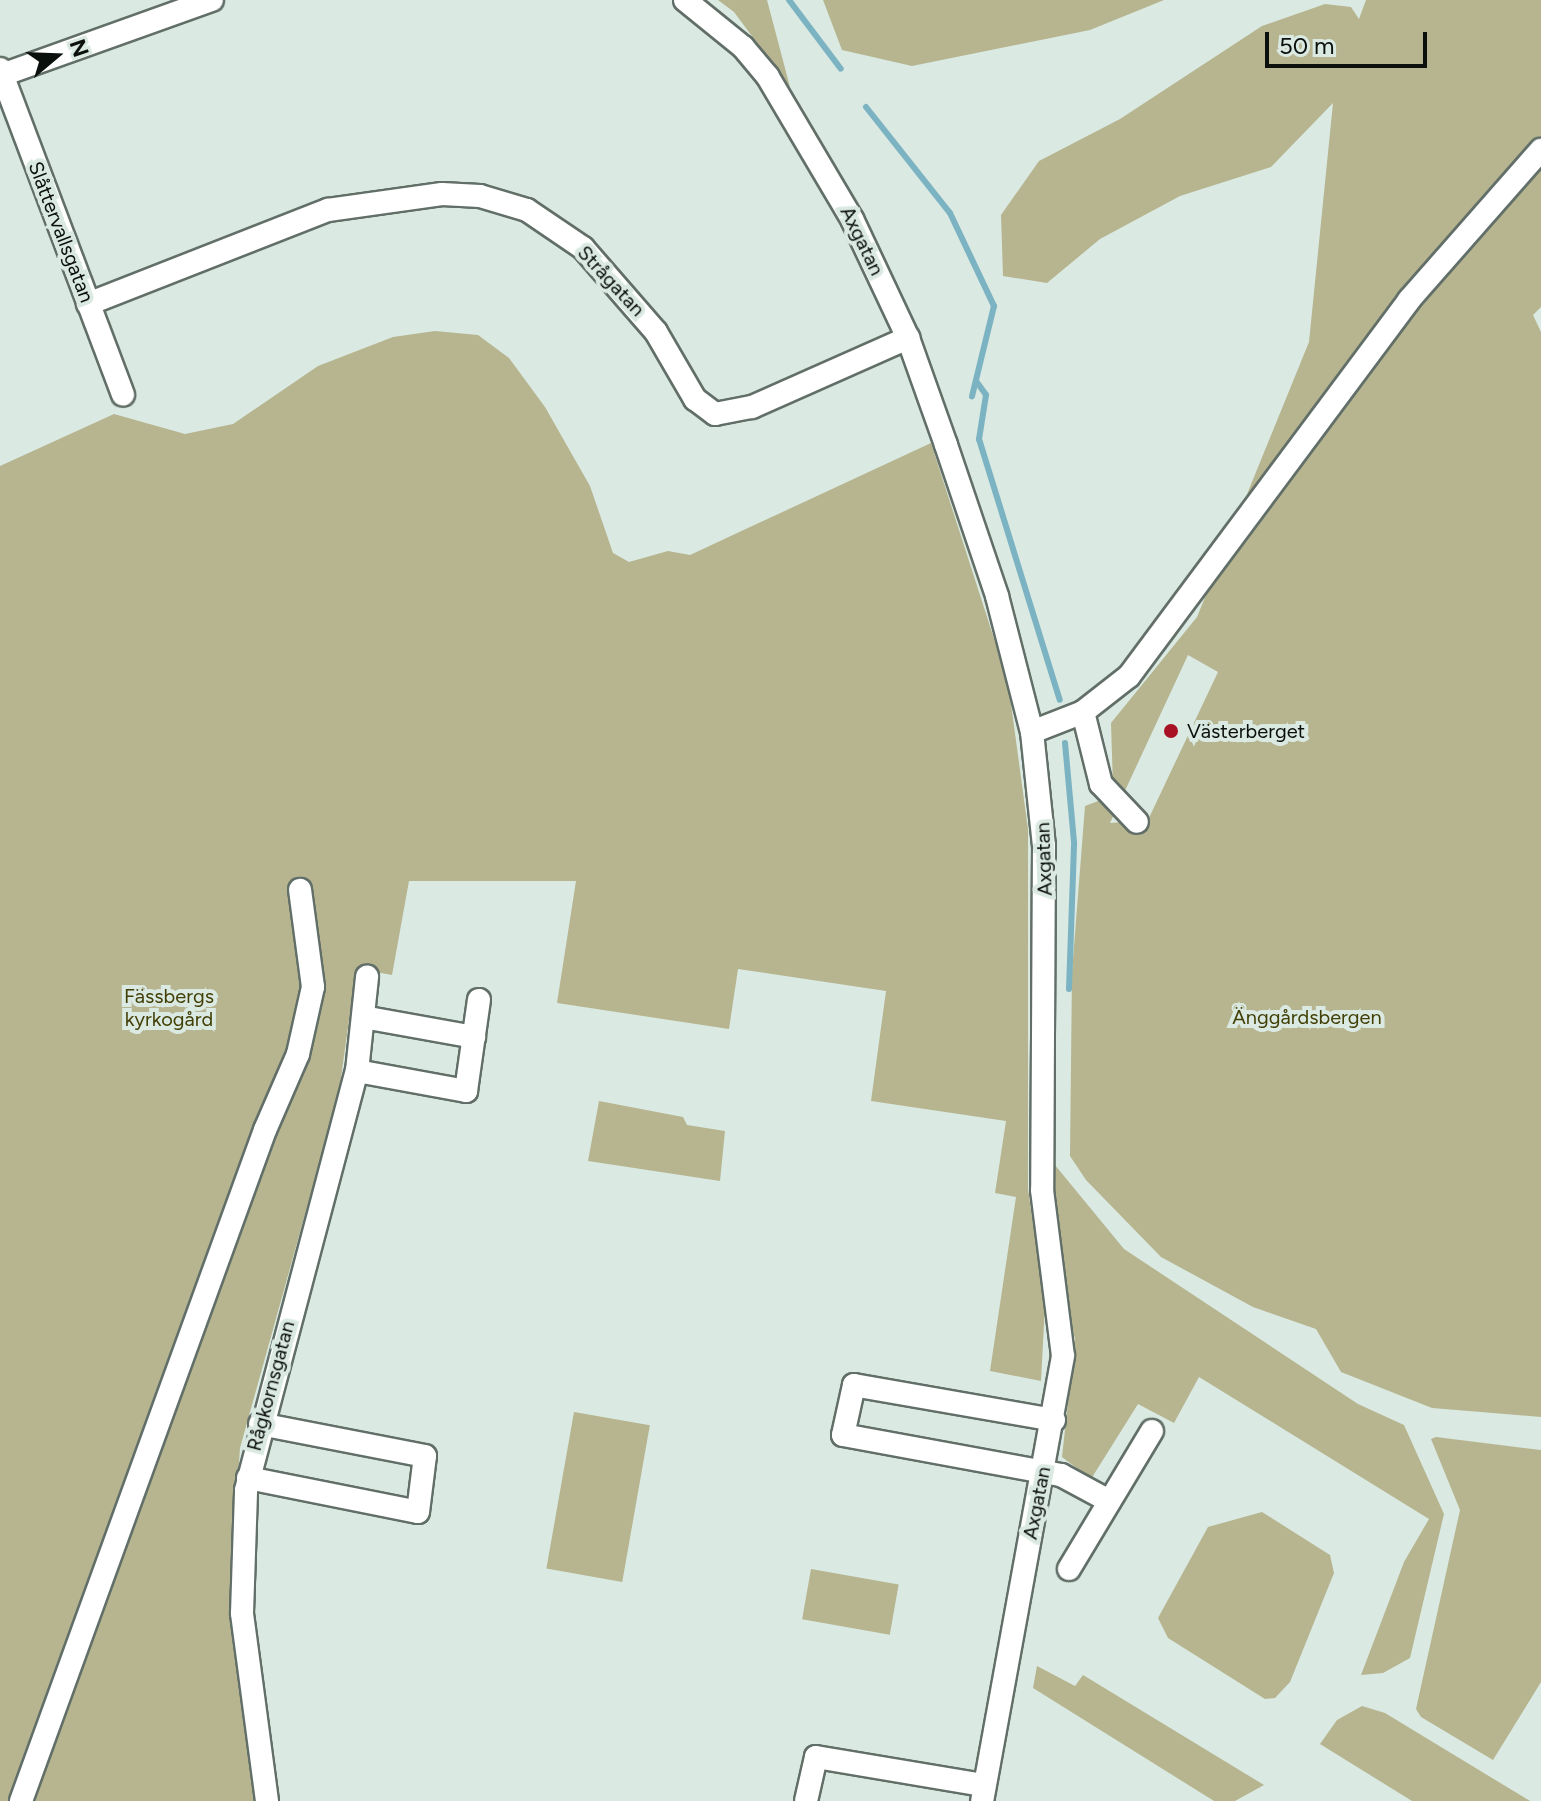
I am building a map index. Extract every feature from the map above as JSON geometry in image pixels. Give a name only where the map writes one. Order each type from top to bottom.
[{"type":"street","points":[[1,72],[212,0]]},
{"type":"street","name":"Axgatan","points":[[685,0],[743,47],[788,105],[852,219],[908,338],[997,596],[1032,732],[1044,846],[1042,1190],[1063,1339],[1054,1420],[983,1793]]},
{"type":"street","name":"Slåttervallsgatan","points":[[1,72],[123,395]]},
{"type":"street","points":[[1032,732],[1083,712],[1138,664],[1409,300],[1541,150]]},
{"type":"street","name":"Strågatan","points":[[88,304],[328,210],[442,194],[480,196],[527,210],[583,248],[656,332],[695,399],[715,414],[752,407],[908,338]]},
{"type":"street","points":[[1083,712],[1101,784],[1137,822]]},
{"type":"street","points":[[21,1801],[265,1130],[298,1054],[313,987],[300,890]]},
{"type":"street","name":"Rågkornsgatan","points":[[267,1801],[242,1613],[240,1556],[248,1478],[357,1071],[367,977]]},
{"type":"street","points":[[357,1071],[466,1091],[479,1000]]},
{"type":"street","points":[[363,1017],[474,1037]]},
{"type":"street","points":[[1054,1420],[854,1385],[843,1435],[1061,1475],[1109,1501]]},
{"type":"street","points":[[248,1478],[418,1512],[425,1456],[260,1424]]},
{"type":"street","points":[[1069,1569],[1152,1431]]},
{"type":"street","points":[[806,1801],[816,1757],[983,1793]]},
{"type":"green space","points":[[718,0],[767,0],[790,87],[734,12]]},
{"type":"green space","points":[[823,0],[1164,0],[1090,30],[912,66],[842,50]]},
{"type":"green space","name":"Änggårdsbergen","points":[[1366,0],[1541,0],[1541,307],[1533,315],[1541,332],[1541,1417],[1432,1408],[1341,1372],[1316,1329],[1253,1307],[1161,1257],[1086,1180],[1070,1156],[1072,972],[1085,806],[1106,798],[1113,787],[1111,723],[1197,617],[1309,342],[1333,103],[1271,167],[1180,196],[1100,239],[1047,283],[1003,276],[1001,215],[1039,161],[1120,119],[1262,26],[1325,4],[1351,7],[1359,19]],"holes":[[[1188,655],[1218,672],[1148,820],[1110,823]]]},
{"type":"green space","name":"Fässbergs kyrkogård","points":[[435,331],[478,335],[509,358],[545,407],[590,486],[613,553],[629,562],[668,551],[690,555],[931,443],[1008,682],[1028,829],[1028,1189],[1045,1305],[1041,1381],[990,1371],[1016,1197],[995,1193],[1006,1121],[871,1101],[886,991],[738,969],[729,1029],[557,1003],[576,881],[409,881],[392,975],[359,969],[354,984],[339,1092],[240,1448],[232,1561],[256,1801],[0,1801],[0,466],[114,414],[185,434],[233,424],[318,366],[393,337]]},
{"type":"green space","points":[[599,1101],[683,1117],[687,1125],[725,1131],[720,1181],[588,1161]]},
{"type":"green space","points":[[1050,1159],[1124,1249],[1358,1404],[1404,1425],[1444,1514],[1410,1658],[1383,1673],[1361,1675],[1404,1562],[1429,1519],[1199,1377],[1174,1423],[1138,1404],[1091,1479],[1062,1457],[1075,1339],[1057,1266]]},
{"type":"green space","points":[[574,1412],[650,1425],[622,1582],[546,1569]]},
{"type":"green space","points":[[1436,1437],[1541,1450],[1541,1682],[1493,1760],[1421,1717],[1416,1709],[1460,1510],[1431,1439]]},
{"type":"green space","points":[[1262,1512],[1330,1555],[1334,1573],[1290,1682],[1275,1698],[1265,1699],[1168,1638],[1158,1618],[1208,1527]]},
{"type":"green space","points":[[811,1569],[899,1584],[890,1635],[802,1619]]},
{"type":"green space","points":[[1037,1666],[1075,1686],[1083,1675],[1264,1785],[1235,1801],[1214,1801],[1033,1688]]},
{"type":"green space","points":[[1362,1706],[1385,1713],[1530,1801],[1412,1801],[1320,1744],[1337,1720]]},
{"type":"waterway","points":[[789,0],[841,69]]},
{"type":"waterway","points":[[866,107],[950,213],[994,306],[972,396]]},
{"type":"waterway","points":[[976,381],[986,395],[979,439],[1060,700]]},
{"type":"waterway","points":[[1065,743],[1074,842]]},
{"type":"waterway","points":[[1069,989],[1074,843]]},
{"type":"place","name":"Västerberget","points":[[1171,731]]}]
